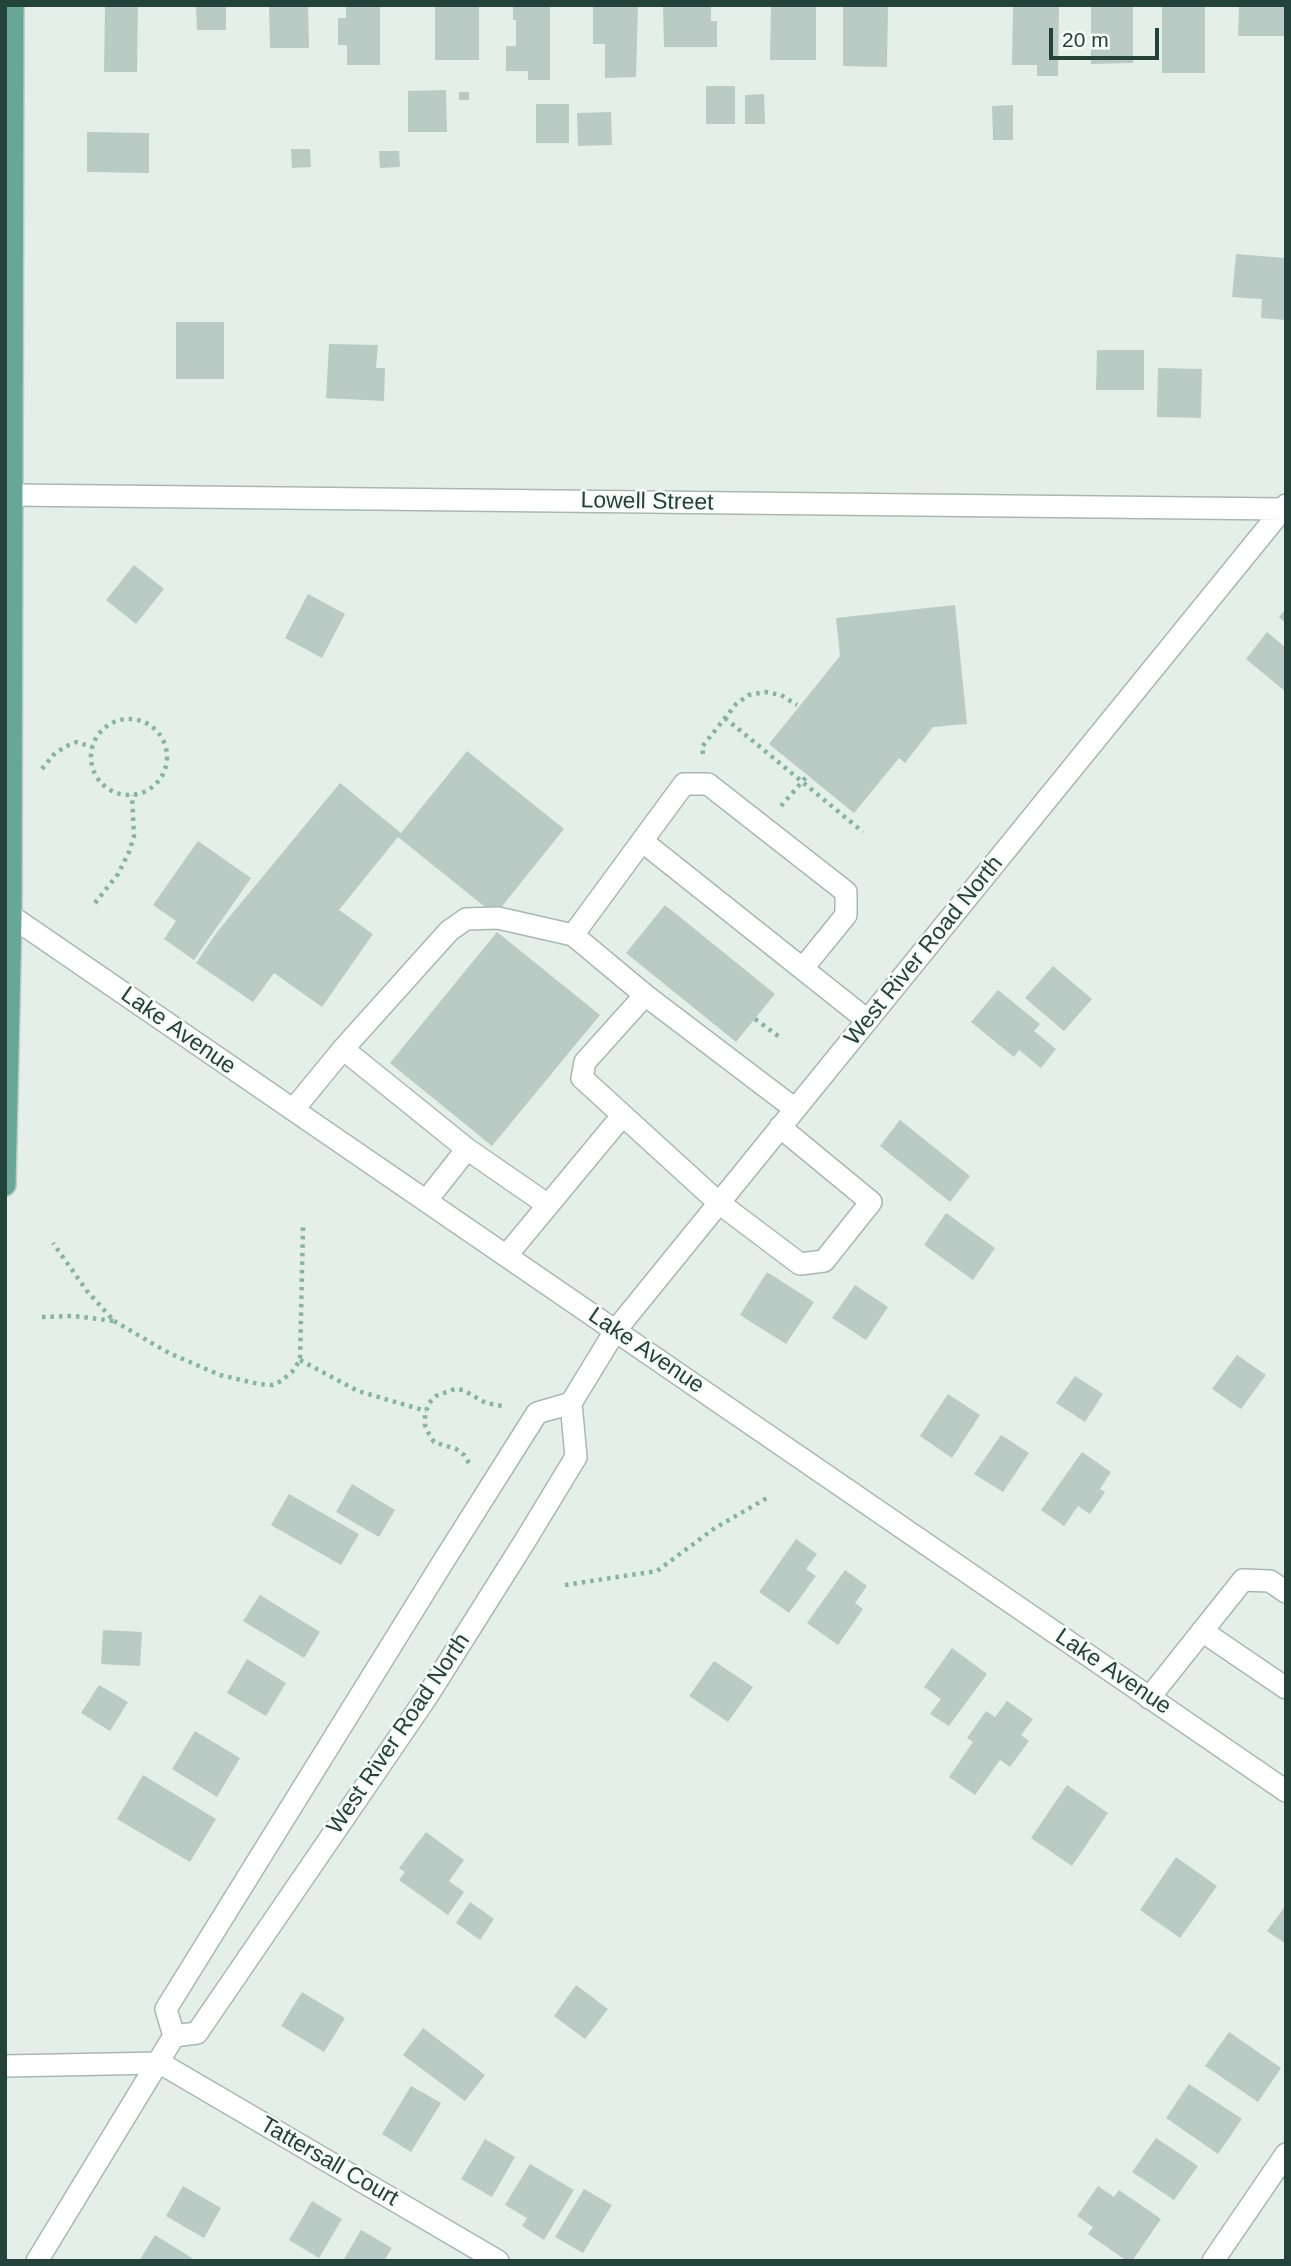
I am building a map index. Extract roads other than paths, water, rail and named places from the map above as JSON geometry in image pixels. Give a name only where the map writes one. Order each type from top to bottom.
[{"type":"main road","points":[[5,1185],[12,495],[13,5]]},
{"type":"street","name":"Lowell Street","points":[[12,495],[1284,507]]},
{"type":"street","name":"West River Road North","points":[[571,1403],[537,1413],[443,1562],[166,2009],[174,2036],[197,2033],[428,1695],[525,1541],[576,1457],[571,1403],[615,1331],[1284,507]]},
{"type":"street","points":[[573,935],[684,784],[708,784],[846,892],[846,915],[803,968]]},
{"type":"street","points":[[642,841],[867,1020]]},
{"type":"street","name":"Lake Avenue","points":[[8,914],[1286,1791]]},
{"type":"street","points":[[293,1110],[343,1049],[449,930],[466,919],[498,918],[573,935],[645,995],[795,1109]]},
{"type":"street","points":[[645,995],[585,1062],[582,1078],[719,1203],[800,1264],[824,1261],[871,1202],[780,1127]]},
{"type":"street","points":[[343,1049],[467,1149],[548,1205]]},
{"type":"street","points":[[506,1256],[622,1116]]},
{"type":"street","points":[[426,1201],[467,1149]]},
{"type":"street","points":[[1149,1698],[1243,1580],[1270,1581],[1286,1592]]},
{"type":"street","points":[[1202,1631],[1286,1688]]},
{"type":"street","points":[[37,2261],[174,2036]]},
{"type":"street","points":[[5,2066],[160,2063]]},
{"type":"street","name":"Tattersall Court","points":[[160,2063],[498,2261]]},
{"type":"street","points":[[1213,2261],[1286,2154]]}]
